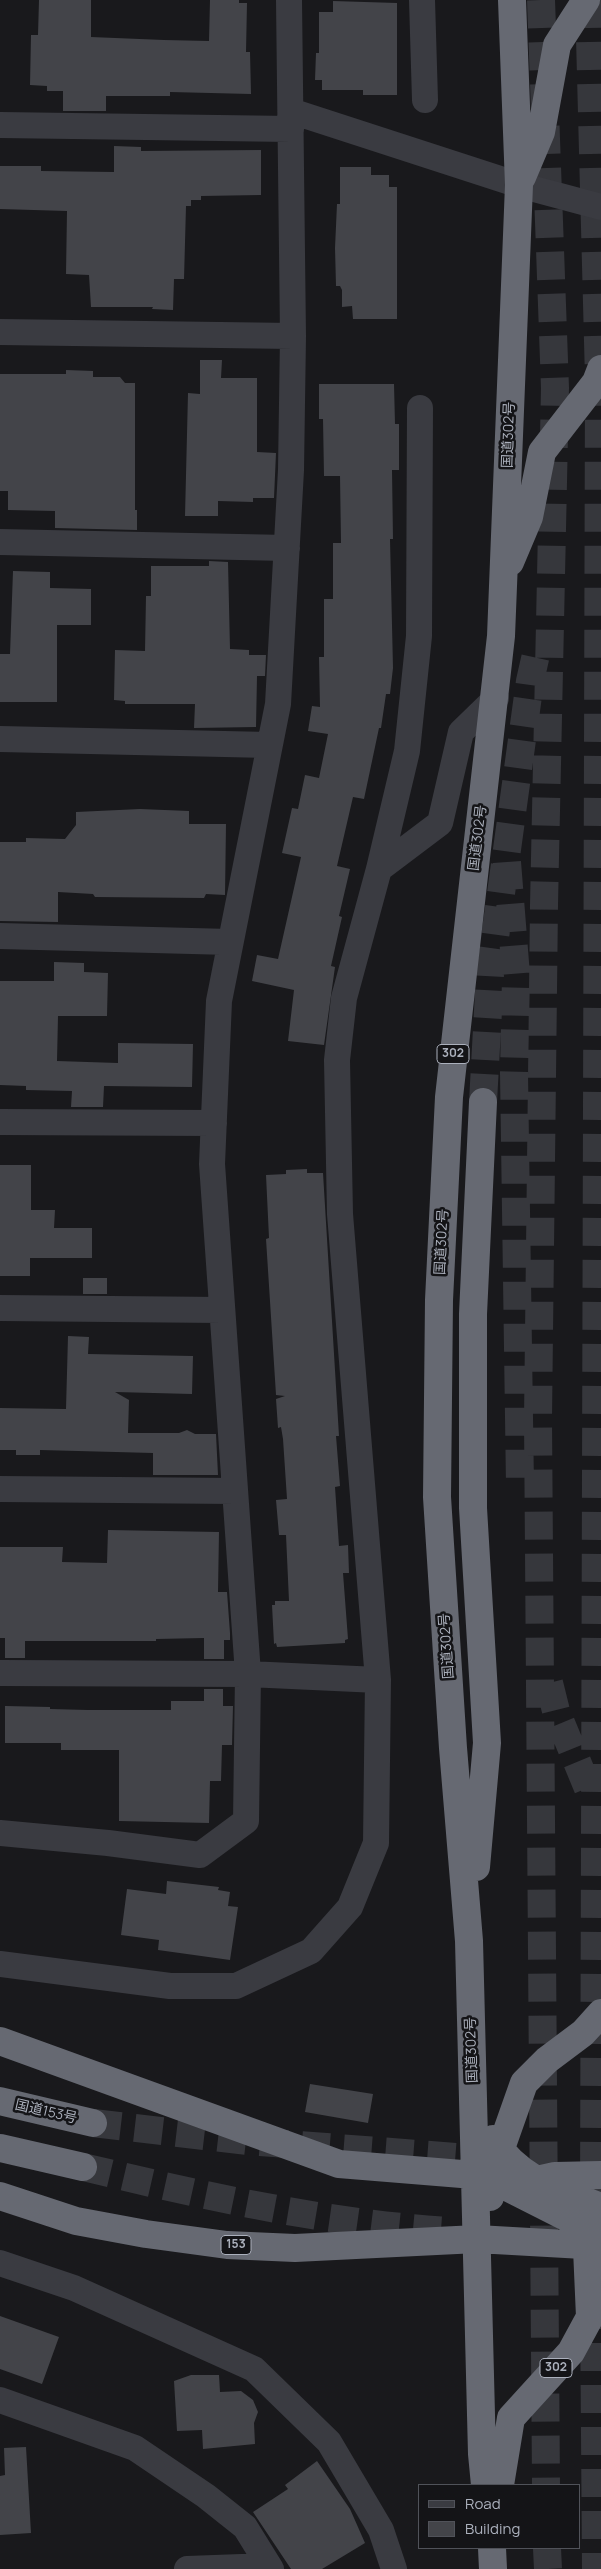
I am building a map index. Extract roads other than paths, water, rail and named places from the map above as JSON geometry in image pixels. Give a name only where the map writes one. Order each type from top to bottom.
[{"type":"highway","name":"国道302号","points":[[485,2484],[482,2454],[477,2239],[484,2177],[474,2110],[469,1941],[453,1748],[437,1497],[439,1300],[449,1097],[472,879],[496,698],[503,580],[519,186],[512,0]]},
{"type":"highway","points":[[519,186],[541,132],[557,44],[586,0]]},
{"type":"highway","points":[[503,580],[529,517],[542,452],[596,382],[601,369]]},
{"type":"highway","points":[[469,1941],[487,1743],[473,1508],[473,1314],[483,1102]]},
{"type":"highway","name":"302","points":[[484,2177],[500,2151],[524,2083],[547,2060],[583,2033],[601,2013]]},
{"type":"highway","points":[[0,2041],[339,2164],[534,2180],[555,2176],[601,2175]]},
{"type":"highway","name":"国道153号","points":[[0,2100],[93,2123]]},
{"type":"highway","points":[[474,2110],[500,2151],[534,2180],[596,2227]]},
{"type":"highway","points":[[0,2148],[83,2166]]},
{"type":"highway","points":[[484,2177],[574,2221],[596,2227]]},
{"type":"highway","name":"153","points":[[0,2196],[76,2221],[146,2234],[226,2245],[295,2248],[477,2239],[596,2227]]},
{"type":"highway","name":"302","points":[[500,2484],[511,2418],[571,2352],[590,2317],[596,2227]]},
{"type":"street","points":[[0,1833],[108,1843],[200,1855],[246,1820],[248,1674],[212,1164],[219,1001],[278,704],[291,470],[294,336],[290,0]]},
{"type":"street","points":[[422,0],[425,100]]},
{"type":"street","points":[[0,125],[291,120],[519,186],[601,207]]},
{"type":"street","points":[[0,332],[294,336]]},
{"type":"street","points":[[0,1964],[170,1986],[236,1986],[311,1951],[350,1907],[376,1843],[378,1680],[340,1214],[337,1060],[344,998],[379,869],[407,751],[419,636],[420,408]]},
{"type":"street","points":[[0,542],[287,548]]},
{"type":"street","points":[[379,869],[440,823],[461,732],[496,698]]},
{"type":"street","points":[[0,739],[269,745]]},
{"type":"street","points":[[0,936],[230,942]]},
{"type":"street","points":[[0,1122],[214,1123]]},
{"type":"street","points":[[0,1308],[222,1310]]},
{"type":"street","points":[[0,1489],[235,1491]]},
{"type":"street","points":[[0,1673],[248,1674],[378,1680]]},
{"type":"street","points":[[0,2264],[74,2288],[254,2370],[329,2442],[382,2530],[394,2569]]},
{"type":"street","points":[[0,2400],[135,2448],[206,2496],[245,2527],[270,2568]]},
{"type":"street","points":[[187,2569],[270,2568]]},
{"type":"tunnel","points":[[541,0],[555,388],[544,905],[538,1419],[546,2484]]},
{"type":"tunnel","points":[[589,0],[599,379],[594,2198]]},
{"type":"tunnel","points":[[483,1102],[490,974],[530,681],[537,650]]},
{"type":"tunnel","points":[[507,862],[516,975],[514,1073],[520,1486]]},
{"type":"tunnel","points":[[549,1683],[556,1711],[590,1793]]},
{"type":"tunnel","points":[[93,2123],[247,2141],[497,2160]]},
{"type":"tunnel","points":[[83,2167],[265,2207],[357,2222],[450,2231]]},
{"type":"tunnel","points":[[594,2301],[596,2569]]},
{"type":"tunnel","points":[[547,2549],[548,2569]]}]
